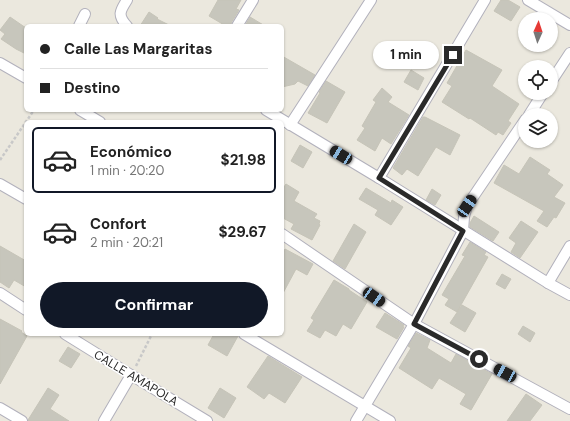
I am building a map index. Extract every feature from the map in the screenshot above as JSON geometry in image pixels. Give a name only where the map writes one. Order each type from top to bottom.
[{"type":"street","points":[[125,24],[121,19],[121,10],[127,0]]},
{"type":"street","points":[[238,24],[253,0]]},
{"type":"street","points":[[290,125],[370,0]]},
{"type":"street","points":[[379,178],[486,0]]},
{"type":"street","points":[[528,0],[570,25]]},
{"type":"street","points":[[80,24],[85,14]]},
{"type":"street","points":[[558,72],[570,54]]},
{"type":"street","points":[[0,63],[24,77]]},
{"type":"street","points":[[83,112],[97,120]]},
{"type":"street","points":[[268,112],[278,120]]},
{"type":"street","points":[[284,123],[379,178],[463,231],[570,295]]},
{"type":"street","points":[[356,421],[414,324],[463,231],[464,217],[467,206],[518,130]]},
{"type":"street","points":[[0,184],[24,198]]},
{"type":"street","points":[[284,235],[414,324],[570,409]]},
{"type":"street","points":[[548,283],[570,246]]},
{"type":"street","points":[[0,293],[24,309]]},
{"type":"street","name":"CALLE AMAPOLA","points":[[68,336],[207,421]]},
{"type":"street","points":[[247,336],[390,421]]},
{"type":"street","points":[[104,421],[131,375]]},
{"type":"street","points":[[0,408],[22,421]]},
{"type":"path","points":[[0,160],[24,125]]},
{"type":"path","points":[[131,375],[151,336]]},
{"type":"building","points":[[218,0],[241,0],[236,9],[239,10],[231,24],[223,24],[209,16]]},
{"type":"building","points":[[501,0],[508,0],[520,7],[511,21],[494,11]]},
{"type":"building","points":[[149,12],[158,18],[157,19],[167,24],[141,24]]},
{"type":"building","points":[[10,17],[24,27],[24,53],[1,39],[5,34],[0,30]]},
{"type":"building","points":[[250,17],[262,24],[246,24]]},
{"type":"building","points":[[466,50],[502,70],[492,86],[519,104],[508,121],[511,123],[503,135],[498,132],[496,135],[442,102],[452,86],[447,83]]},
{"type":"building","points":[[284,57],[315,75],[308,86],[298,81],[295,84],[284,87]]},
{"type":"building","points":[[411,70],[424,78],[418,90],[404,82]]},
{"type":"building","points":[[326,81],[345,92],[327,123],[308,113]]},
{"type":"building","points":[[382,88],[392,97],[388,102],[409,115],[391,144],[382,138],[375,151],[357,140],[365,128],[362,126],[376,102],[373,100]]},
{"type":"building","points":[[423,117],[460,135],[450,155],[436,147],[418,176],[407,169],[402,175],[393,168]]},
{"type":"building","points":[[300,145],[312,152],[303,168],[291,161]]},
{"type":"building","points":[[530,157],[550,170],[547,174],[563,185],[554,197],[565,203],[556,218],[554,217],[547,227],[537,221],[544,211],[494,183],[504,165],[519,174]]},
{"type":"building","points":[[286,184],[299,192],[294,201],[317,214],[314,218],[320,221],[320,225],[312,240],[291,229],[294,224],[284,219],[284,187]]},
{"type":"building","points":[[366,188],[391,203],[392,200],[403,207],[391,225],[375,215],[378,210],[359,199]]},
{"type":"building","points":[[432,189],[441,195],[435,205],[426,200]]},
{"type":"building","points":[[474,216],[499,232],[493,241],[470,227],[470,223]]},
{"type":"building","points":[[521,221],[538,232],[520,258],[511,252],[516,243],[509,238]]},
{"type":"building","points":[[354,224],[366,232],[345,269],[333,261]]},
{"type":"building","points":[[470,242],[486,252],[484,255],[488,257],[457,312],[445,305],[449,299],[442,295],[465,256],[462,255]]},
{"type":"building","points":[[0,246],[24,260],[24,286],[14,280],[9,288],[0,282]]},
{"type":"building","points":[[285,249],[313,264],[307,275],[296,269],[284,291]]},
{"type":"building","points":[[502,274],[511,279],[505,289],[496,284]]},
{"type":"building","points":[[334,280],[367,302],[351,329],[343,324],[336,336],[325,330],[320,338],[307,331],[314,320],[311,318]]},
{"type":"building","points":[[462,305],[476,313],[465,332],[450,323]]},
{"type":"building","points":[[385,313],[404,325],[402,326],[404,327],[397,339],[376,327]]},
{"type":"building","points":[[0,319],[22,331],[21,332],[24,336],[27,336],[0,384]]},
{"type":"building","points":[[523,326],[535,333],[530,342],[518,334]]},
{"type":"building","points":[[416,333],[430,340],[427,348],[451,363],[456,354],[492,374],[471,410],[460,404],[466,394],[439,378],[432,389],[399,368],[411,348],[408,346]]},
{"type":"building","points":[[213,336],[238,336],[227,356],[208,345]]},
{"type":"building","points":[[68,347],[80,354],[71,368],[59,361]]},
{"type":"building","points":[[268,356],[302,377],[285,403],[269,393],[264,399],[247,387]]},
{"type":"building","points":[[48,388],[59,395],[50,409],[69,421],[28,421]]},
{"type":"building","points":[[220,388],[236,398],[224,418],[208,408]]},
{"type":"building","points":[[526,394],[542,405],[530,421],[507,421]]},
{"type":"route","points":[[453,55],[379,178],[463,231],[414,324],[479,359]]}]
